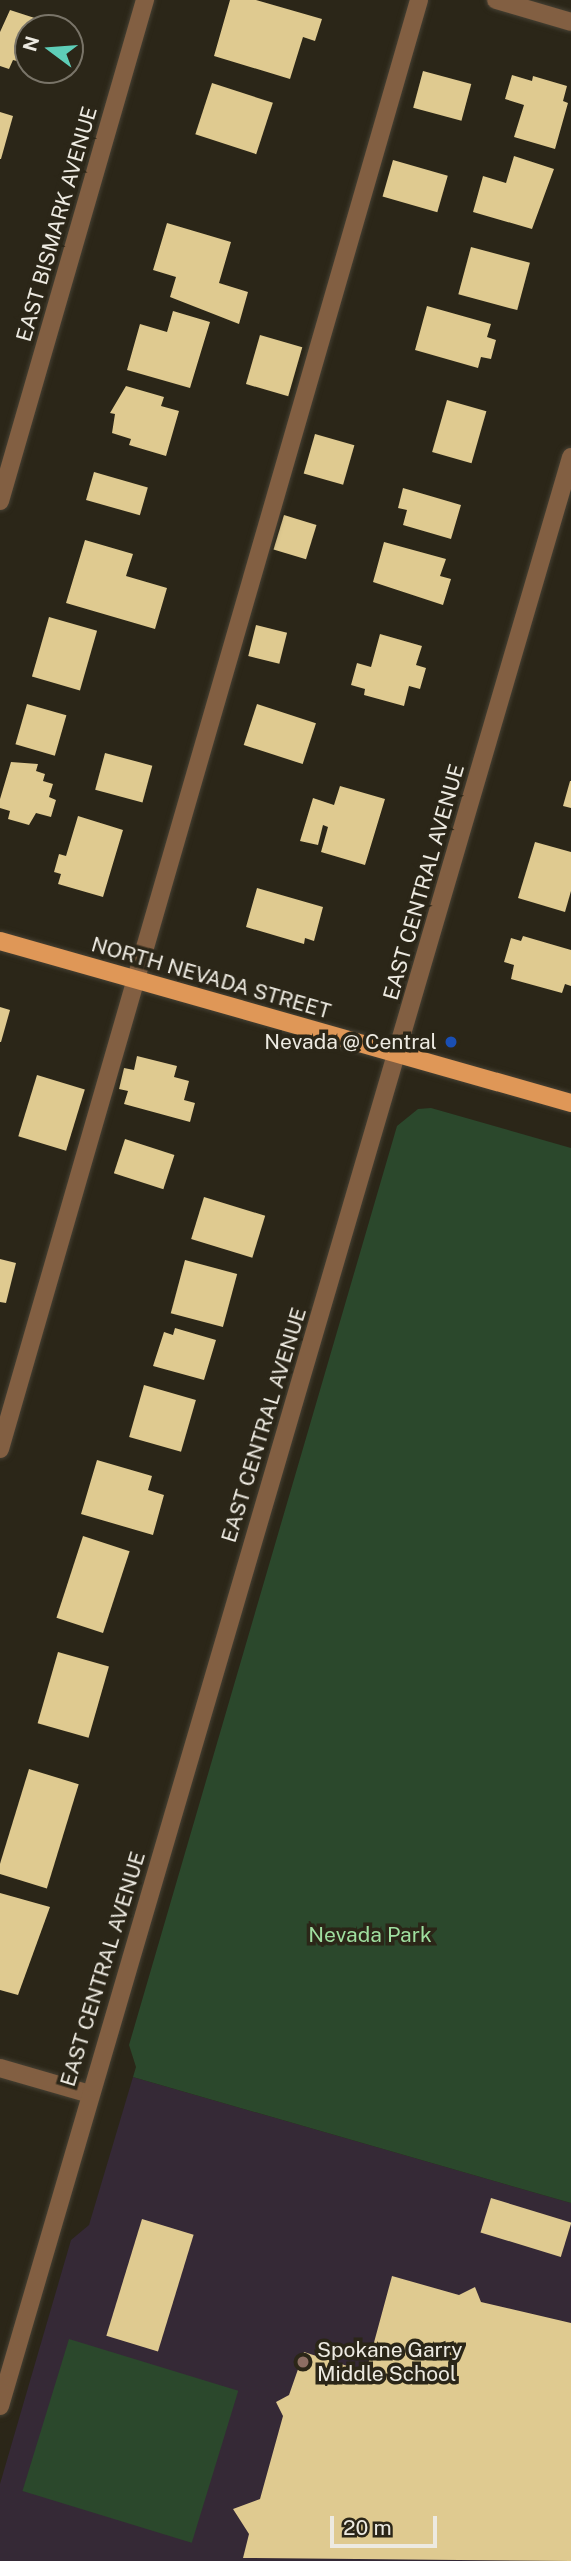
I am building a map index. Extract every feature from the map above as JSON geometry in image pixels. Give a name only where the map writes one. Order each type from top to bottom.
[{"type":"main road","name":"NORTH NEVADA STREET","points":[[0,941],[571,1103]]},
{"type":"street","name":"EAST BISMARK AVENUE","points":[[0,501],[145,0]]},
{"type":"street","points":[[0,1449],[138,981],[419,0]]},
{"type":"street","points":[[496,0],[571,22]]},
{"type":"street","name":"EAST CENTRAL AVENUE","points":[[0,2406],[571,457]]},
{"type":"street","points":[[0,2068],[90,2094]]},
{"type":"shaded area","name":"Spokane Garry Middle School","points":[[133,2077],[571,2203],[571,2561],[0,2561],[0,2484],[71,2240],[89,2225]]},
{"type":"green space","name":"Nevada Park","points":[[431,1108],[571,1148],[571,2203],[133,2077],[136,2067],[129,2045],[397,1126],[418,1109]]},
{"type":"green space","points":[[69,2339],[238,2391],[192,2543],[23,2491]]},
{"type":"building","points":[[230,0],[256,0],[322,19],[315,41],[303,37],[290,79],[214,56]]},
{"type":"building","points":[[10,10],[22,14],[14,14],[14,60],[9,69],[0,66],[0,32]]},
{"type":"building","points":[[423,71],[471,84],[461,121],[413,108]]},
{"type":"building","points":[[512,75],[532,81],[533,76],[567,86],[563,101],[568,103],[555,149],[514,137],[524,105],[505,99]]},
{"type":"building","points":[[212,83],[273,103],[256,154],[195,134]]},
{"type":"building","points":[[0,112],[13,116],[1,159],[0,159]]},
{"type":"building","points":[[514,156],[554,169],[532,229],[473,212],[483,176],[506,183]]},
{"type":"building","points":[[393,160],[448,176],[437,212],[383,197]]},
{"type":"building","points":[[167,223],[231,242],[219,283],[248,292],[239,324],[170,297],[176,277],[153,270]]},
{"type":"building","points":[[471,247],[530,263],[517,310],[458,294]]},
{"type":"building","points":[[427,306],[491,324],[487,337],[496,340],[491,359],[481,357],[478,368],[415,350]]},
{"type":"building","points":[[173,311],[210,322],[190,388],[127,370],[140,324],[167,332]]},
{"type":"building","points":[[260,335],[302,347],[288,396],[246,384]]},
{"type":"building","points":[[126,386],[164,397],[161,406],[179,411],[166,456],[129,445],[131,439],[112,433],[115,414],[110,413]]},
{"type":"building","points":[[447,400],[486,411],[472,463],[432,452]]},
{"type":"building","points":[[315,434],[354,445],[343,485],[304,473]]},
{"type":"building","points":[[94,472],[148,487],[140,515],[86,500]]},
{"type":"building","points":[[403,488],[461,505],[451,539],[403,525],[407,510],[398,508]]},
{"type":"building","points":[[284,515],[317,525],[306,559],[273,549]]},
{"type":"building","points":[[85,540],[133,554],[126,576],[167,588],[155,629],[66,603]]},
{"type":"building","points":[[384,542],[446,559],[440,576],[451,579],[443,605],[373,582]]},
{"type":"building","points":[[49,617],[97,631],[80,690],[32,677]]},
{"type":"building","points":[[256,625],[287,633],[279,664],[248,656]]},
{"type":"building","points":[[380,634],[422,646],[416,665],[426,668],[420,689],[409,686],[404,706],[364,695],[365,689],[351,685],[357,663],[371,667]]},
{"type":"building","points":[[27,704],[66,715],[55,756],[15,744]]},
{"type":"building","points":[[257,704],[316,723],[303,764],[244,745]]},
{"type":"building","points":[[105,753],[152,766],[142,802],[95,790]]},
{"type":"building","points":[[11,762],[38,764],[36,771],[45,774],[43,781],[53,784],[49,797],[56,800],[51,817],[36,813],[29,825],[8,819],[10,811],[0,808]]},
{"type":"building","points":[[571,781],[571,808],[563,806]]},
{"type":"building","points":[[340,786],[385,799],[365,865],[321,852],[328,827],[323,825],[318,845],[300,841],[313,798],[334,805]]},
{"type":"building","points":[[78,816],[123,830],[103,897],[58,884],[61,874],[54,872],[59,854],[66,856]]},
{"type":"building","points":[[535,842],[571,852],[571,891],[565,912],[518,898]]},
{"type":"building","points":[[257,888],[323,907],[314,941],[305,938],[304,944],[246,927]]},
{"type":"building","points":[[523,936],[571,950],[571,986],[565,984],[562,993],[511,979],[514,965],[504,962],[511,938],[521,941]]},
{"type":"building","points":[[0,1007],[10,1010],[1,1042],[0,1042]]},
{"type":"building","points":[[137,1056],[177,1066],[174,1077],[189,1081],[184,1100],[195,1103],[190,1122],[124,1104],[128,1091],[119,1089],[124,1068],[134,1070]]},
{"type":"building","points":[[37,1075],[85,1090],[66,1151],[18,1136]]},
{"type":"building","points":[[125,1139],[174,1155],[163,1189],[114,1173]]},
{"type":"building","points":[[204,1197],[265,1216],[252,1258],[191,1239]]},
{"type":"building","points":[[0,1259],[16,1263],[6,1303],[0,1302]]},
{"type":"building","points":[[185,1260],[237,1274],[223,1327],[171,1313]]},
{"type":"building","points":[[175,1328],[216,1340],[204,1380],[153,1366],[164,1332],[173,1335]]},
{"type":"building","points":[[144,1385],[196,1400],[181,1452],[129,1437]]},
{"type":"building","points":[[97,1460],[152,1476],[148,1490],[164,1495],[153,1535],[81,1514]]},
{"type":"building","points":[[83,1536],[130,1551],[103,1633],[56,1618]]},
{"type":"building","points":[[58,1652],[109,1667],[89,1738],[38,1723]]},
{"type":"building","points":[[29,1769],[79,1784],[47,1888],[0,1874],[0,1864]]},
{"type":"building","points":[[0,1893],[50,1907],[18,1995],[0,1990]]},
{"type":"building","points":[[491,2198],[571,2222],[561,2257],[480,2232]]},
{"type":"building","points":[[142,2219],[194,2235],[158,2351],[106,2336]]},
{"type":"building","points":[[392,2276],[459,2295],[475,2287],[481,2302],[571,2323],[571,2561],[243,2558],[249,2534],[233,2509],[260,2499],[283,2416],[276,2402],[289,2395],[304,2352],[366,2372]]},
{"type":"place","name":"Nevada @ Central","points":[[451,1042]]},
{"type":"place","name":"Spokane Garry Middle School","points":[[303,2362]]}]
